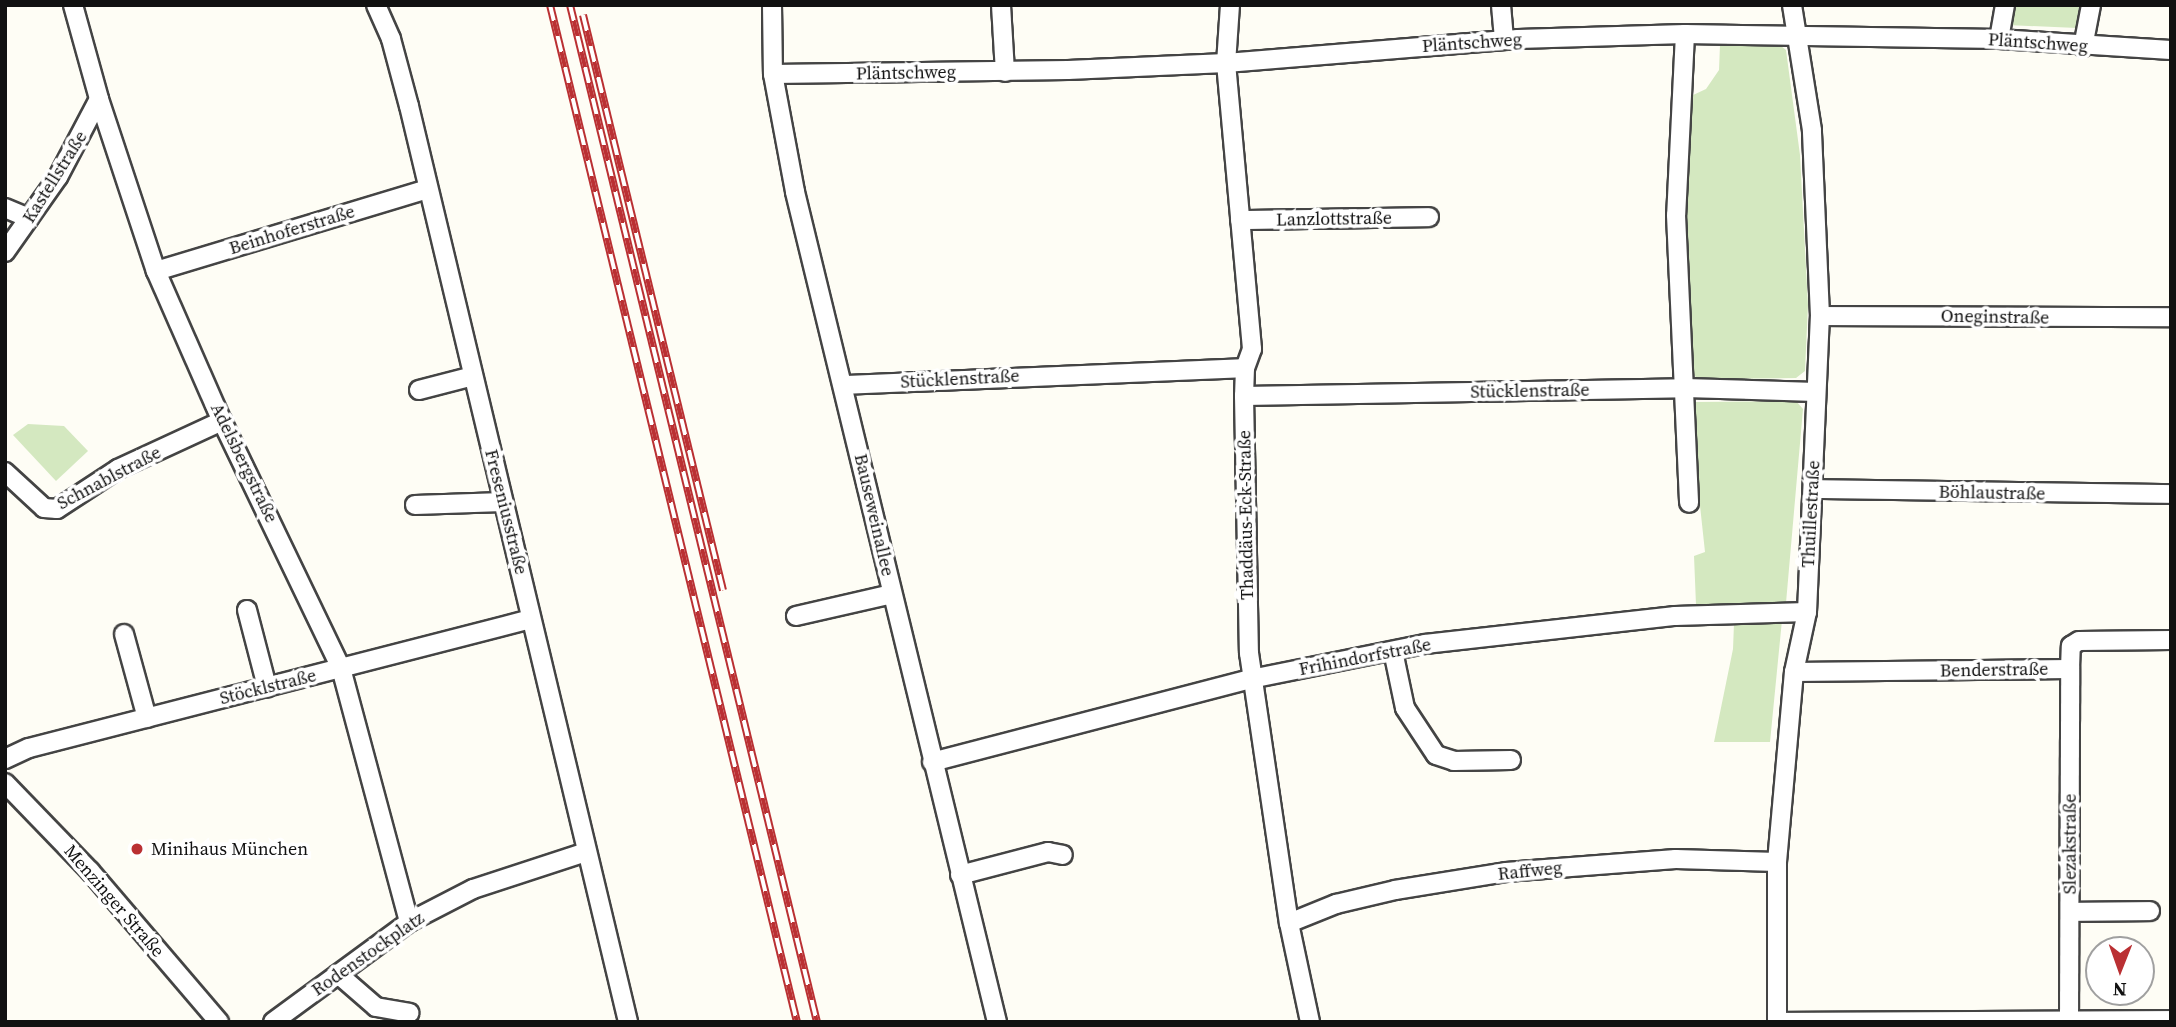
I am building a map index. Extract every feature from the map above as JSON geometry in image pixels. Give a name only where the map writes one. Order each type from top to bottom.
[{"type":"street","name":"Adelsbergstraße","points":[[73,5],[99,99],[156,271],[222,421],[341,668],[409,922]]},
{"type":"street","name":"Freseniusstraße","points":[[376,5],[391,39],[628,1022]]},
{"type":"street","name":"Bauseweinallee","points":[[772,5],[773,74],[795,192],[997,1022]]},
{"type":"street","points":[[1001,5],[1005,72]]},
{"type":"street","name":"Thaddäus-Eck-Straße","points":[[1230,5],[1226,63],[1252,349],[1245,368],[1244,396],[1251,679],[1289,923],[1310,1022]]},
{"type":"street","points":[[1501,5],[1504,40]]},
{"type":"street","name":"Thuillestraße","points":[[1777,1022],[1777,862],[1794,672],[1807,612],[1820,316],[1813,143],[1792,5]]},
{"type":"street","points":[[1999,39],[2005,5]]},
{"type":"street","points":[[2082,47],[2091,5]]},
{"type":"street","name":"Pläntschweg","points":[[773,74],[1005,72],[1226,63],[1504,40],[1685,34],[1999,39],[2082,47],[2171,50]]},
{"type":"street","points":[[1685,34],[1676,215],[1689,503]]},
{"type":"street","name":"Kastellstraße","points":[[5,252],[78,143],[99,99]]},
{"type":"street","name":"Beinhoferstraße","points":[[156,271],[427,189]]},
{"type":"street","points":[[5,208],[29,218]]},
{"type":"street","name":"Lanzlottstraße","points":[[1240,220],[1429,217]]},
{"type":"street","name":"Oneginstraße","points":[[1820,316],[2171,317]]},
{"type":"street","name":"Stücklenstraße","points":[[844,385],[1245,368]]},
{"type":"street","points":[[418,390],[472,376]]},
{"type":"street","name":"Stücklenstraße","points":[[1244,396],[1685,388],[1816,393]]},
{"type":"street","name":"Schnablstraße","points":[[5,472],[44,508],[57,509],[118,469],[222,421]]},
{"type":"street","name":"Böhlaustraße","points":[[1813,489],[2171,494]]},
{"type":"street","points":[[415,505],[503,502]]},
{"type":"street","points":[[796,616],[892,594]]},
{"type":"street","points":[[247,610],[263,688]]},
{"type":"street","name":"Frihindorfstraße","points":[[932,762],[1251,679],[1393,651],[1545,628],[1675,616],[1807,612]]},
{"type":"street","name":"Stöcklstraße","points":[[5,759],[29,748],[531,619]]},
{"type":"street","points":[[124,634],[147,718]]},
{"type":"street","name":"Benderstraße","points":[[1794,672],[2070,669],[2071,646],[2079,641],[2171,640]]},
{"type":"street","points":[[248,648],[263,688]]},
{"type":"street","points":[[1393,651],[1405,708],[1436,755],[1454,761],[1511,760]]},
{"type":"street","name":"Slezakstraße","points":[[2069,1018],[2070,669]]},
{"type":"street","name":"Menzinger Straße","points":[[5,783],[90,871],[219,1022]]},
{"type":"street","name":"Rodenstockplatz","points":[[273,1022],[409,922],[472,889],[586,852]]},
{"type":"street","points":[[960,875],[1048,852],[1063,855]]},
{"type":"street","name":"Raffweg","points":[[1289,923],[1371,895],[1506,872],[1675,859],[1777,862]]},
{"type":"street","points":[[2070,912],[2150,911]]},
{"type":"street","points":[[338,974],[376,1007],[409,1013]]},
{"type":"street","points":[[1777,1022],[2069,1018],[2171,1020]]},
{"type":"green space","points":[[2012,5],[2084,5],[2077,28],[2007,25]]},
{"type":"green space","points":[[1720,45],[1781,46],[1786,50],[1800,155],[1808,305],[1805,371],[1796,378],[1698,379],[1692,373],[1684,209],[1685,134],[1691,96],[1706,89],[1719,70]]},
{"type":"green space","points":[[1796,401],[1803,409],[1786,603],[1696,605],[1694,556],[1705,552],[1690,413],[1696,402]]},
{"type":"green space","points":[[28,424],[64,426],[88,451],[56,481],[13,435]]},
{"type":"green space","points":[[1782,620],[1770,742],[1714,742],[1733,649],[1734,623]]},
{"type":"railway","points":[[550,5],[797,1022]]},
{"type":"railway","points":[[570,5],[817,1022]]},
{"type":"railway","points":[[583,15],[723,590]]},
{"type":"place","name":"Minihaus München","points":[[137,849]]}]
